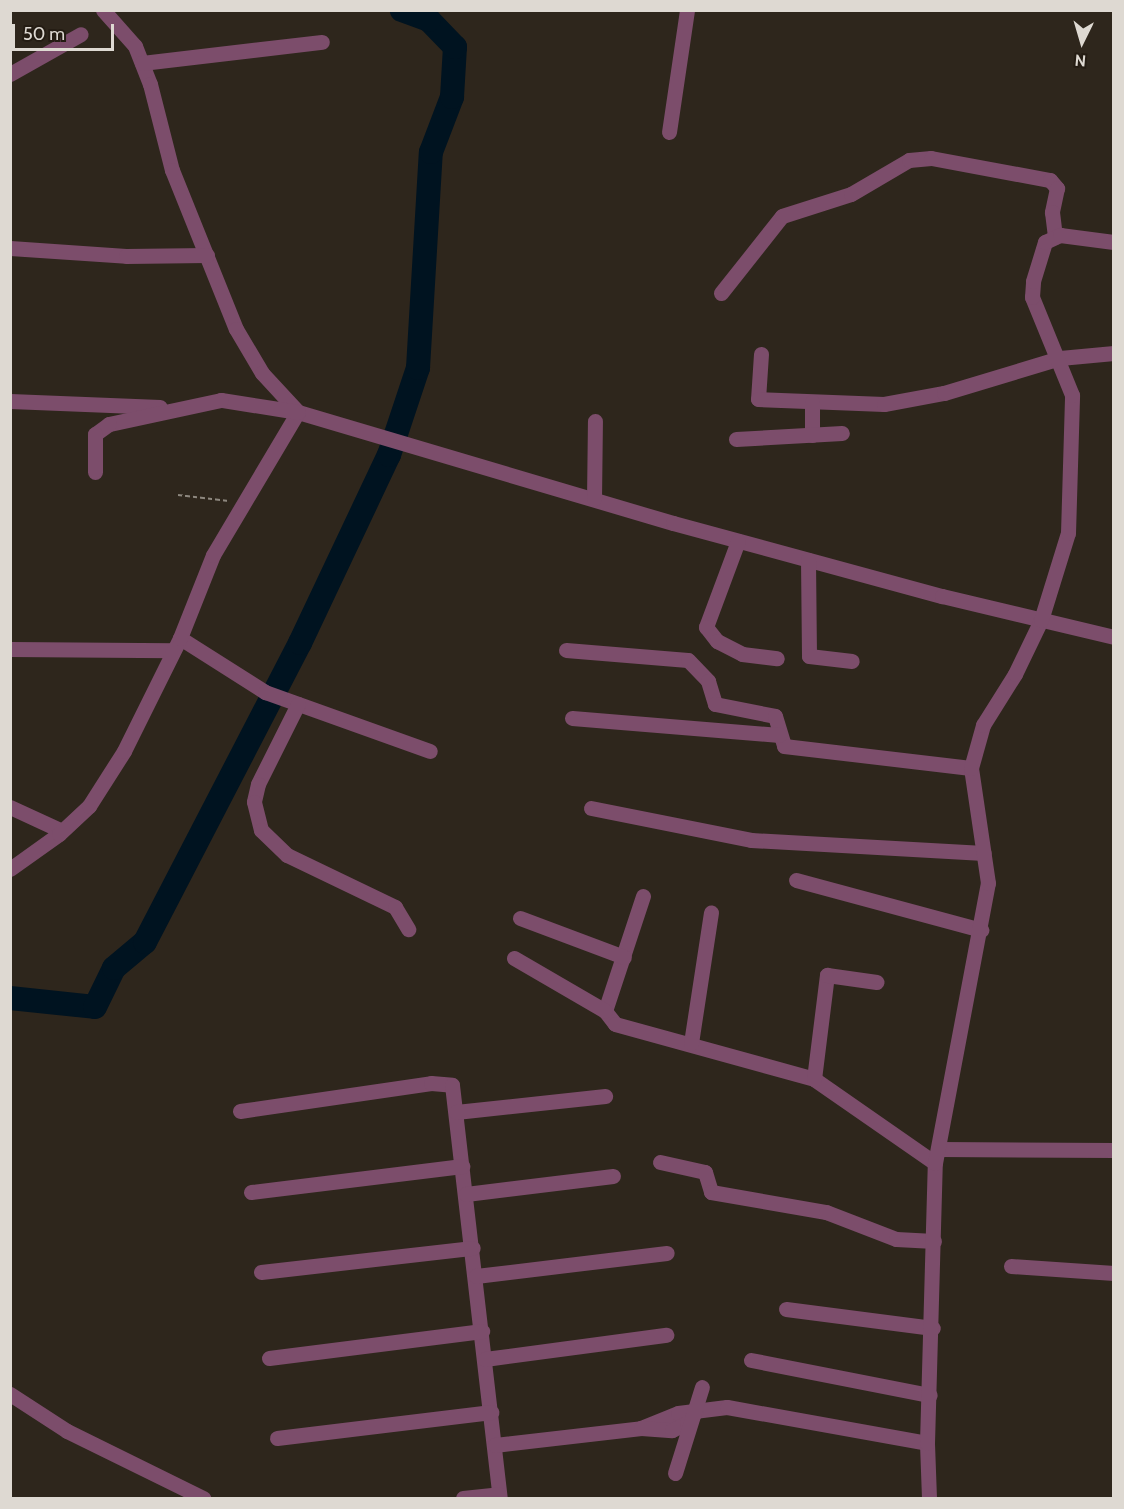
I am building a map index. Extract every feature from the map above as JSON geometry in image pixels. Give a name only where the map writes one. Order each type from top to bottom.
[{"type":"street","points":[[103,10],[135,46],[142,63],[172,170],[236,329],[262,373],[298,412]]},
{"type":"street","points":[[669,132],[687,10]]},
{"type":"street","points":[[10,74],[81,34]]},
{"type":"street","points":[[142,63],[322,42]]},
{"type":"street","points":[[721,293],[782,216],[851,194],[909,160],[931,158],[1050,180],[1057,188],[1052,212],[1055,237]]},
{"type":"street","points":[[929,1498],[927,1443],[933,1328],[937,1156],[988,883],[971,768],[982,725],[1015,674],[1041,620],[1068,533],[1072,395],[1060,358],[1032,297],[1045,242],[1055,237],[1113,242]]},
{"type":"street","points":[[10,248],[126,256],[207,255]]},
{"type":"street","points":[[761,354],[758,399],[884,404],[917,400],[1060,358],[1113,353]]},
{"type":"street","points":[[95,472],[95,434],[109,424],[221,400],[298,412],[738,541],[1113,637]]},
{"type":"street","points":[[10,401],[184,408]]},
{"type":"street","points":[[812,402],[812,435]]},
{"type":"street","points":[[10,869],[62,831],[89,807],[124,751],[177,644],[213,555],[298,412]]},
{"type":"street","points":[[594,499],[595,421]]},
{"type":"street","points":[[736,439],[842,433]]},
{"type":"street","points":[[738,541],[706,627],[717,641],[742,654],[777,658]]},
{"type":"street","points":[[808,560],[809,656],[852,661]]},
{"type":"street","points":[[10,649],[177,644],[265,692],[430,751]]},
{"type":"street","points":[[566,651],[688,660],[708,681],[715,704],[775,716],[784,746],[971,768]]},
{"type":"street","points":[[291,701],[258,784],[254,802],[258,824],[272,844],[287,855],[395,907],[408,929]]},
{"type":"street","points":[[572,718],[779,735]]},
{"type":"street","points":[[10,807],[62,831]]},
{"type":"street","points":[[591,808],[751,840],[984,853]]},
{"type":"street","points":[[796,880],[981,930]]},
{"type":"street","points":[[605,1011],[643,896]]},
{"type":"street","points":[[691,1043],[711,914]]},
{"type":"street","points":[[520,918],[624,957]]},
{"type":"street","points":[[514,958],[605,1011],[615,1024],[691,1043],[814,1079],[937,1156],[1113,1150]]},
{"type":"street","points":[[814,1079],[827,975],[877,982]]},
{"type":"street","points":[[240,1112],[431,1083],[452,1085],[473,1248],[500,1496],[463,1498]]},
{"type":"street","points":[[456,1112],[605,1096]]},
{"type":"street","points":[[660,1162],[705,1172],[711,1192],[826,1212],[896,1239],[934,1241]]},
{"type":"street","points":[[251,1192],[462,1166]]},
{"type":"street","points":[[466,1194],[613,1176]]},
{"type":"street","points":[[261,1272],[473,1248]]},
{"type":"street","points":[[476,1276],[667,1253]]},
{"type":"street","points":[[1011,1266],[1113,1273]]},
{"type":"street","points":[[786,1309],[933,1328]]},
{"type":"street","points":[[269,1358],[482,1331]]},
{"type":"street","points":[[485,1359],[666,1335]]},
{"type":"street","points":[[751,1360],[930,1395]]},
{"type":"street","points":[[675,1473],[702,1388]]},
{"type":"street","points":[[10,1394],[67,1431],[203,1498]]},
{"type":"street","points":[[495,1445],[641,1428],[672,1430],[687,1423],[694,1412],[727,1407],[927,1443]]},
{"type":"street","points":[[277,1438],[491,1412]]},
{"type":"path","points":[[178,495],[244,502]]},
{"type":"waterway","points":[[10,998],[95,1007],[114,968],[145,942],[300,643],[389,455],[418,368],[431,152],[452,97],[455,47],[429,20],[402,10]]}]
